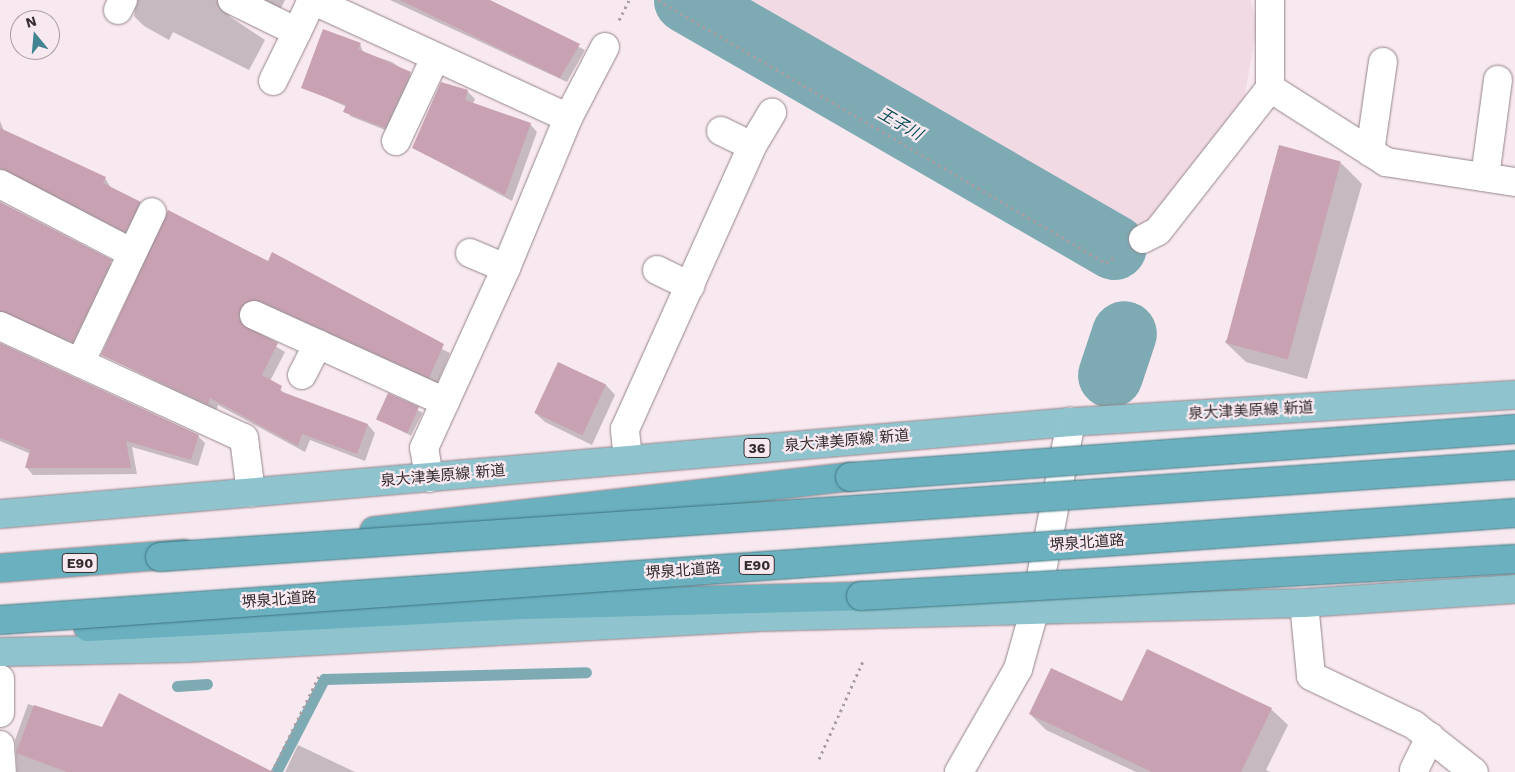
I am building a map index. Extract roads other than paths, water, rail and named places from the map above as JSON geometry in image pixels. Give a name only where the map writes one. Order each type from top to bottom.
[{"type":"highway","points":[[160,557],[850,477],[1515,429]]},
{"type":"highway","name":"E90","points":[[0,568],[1515,465]]},
{"type":"highway","name":"堺泉北道路","points":[[0,620],[1515,513]]},
{"type":"highway","points":[[0,631],[525,606],[871,596],[1515,559]]},
{"type":"main road","name":"泉大津美原線 新道","points":[[0,514],[1071,422],[1515,395]]},
{"type":"main road","points":[[0,652],[186,648],[760,618],[1034,612],[1304,603],[1515,589]]},
{"type":"street","points":[[232,0],[297,32]]},
{"type":"street","points":[[273,81],[312,0],[568,118]]},
{"type":"street","points":[[1143,239],[1158,231],[1270,88],[1270,0]]},
{"type":"street","points":[[430,478],[424,448],[506,268],[568,118],[606,48]]},
{"type":"street","points":[[396,142],[435,58]]},
{"type":"street","points":[[1370,152],[1383,62]]},
{"type":"street","points":[[1485,177],[1498,80]]},
{"type":"street","points":[[1270,88],[1386,162],[1515,182]]},
{"type":"street","points":[[628,459],[625,428],[752,146],[772,113]]},
{"type":"street","points":[[721,131],[752,146]]},
{"type":"street","points":[[0,184],[132,253]]},
{"type":"street","points":[[80,363],[152,212]]},
{"type":"street","points":[[470,253],[506,268]]},
{"type":"street","points":[[656,270],[690,286]]},
{"type":"street","points":[[254,315],[445,402]]},
{"type":"street","points":[[0,326],[244,438],[251,493]]},
{"type":"street","points":[[302,375],[318,344]]},
{"type":"street","points":[[959,772],[1018,669],[1034,612],[1071,422]]},
{"type":"street","points":[[1304,603],[1311,676],[1414,725],[1474,772]]},
{"type":"street","points":[[0,679],[0,713]]},
{"type":"street","points":[[1414,770],[1430,737]]},
{"type":"street","points":[[0,745],[2,772]]},
{"type":"waterway","name":"王子川","points":[[686,0],[1114,247]]},
{"type":"waterway","name":"王子川","points":[[1110,375],[1124,333]]},
{"type":"waterway","points":[[276,772],[324,679],[586,672]]},
{"type":"waterway","points":[[177,686],[207,684]]}]
